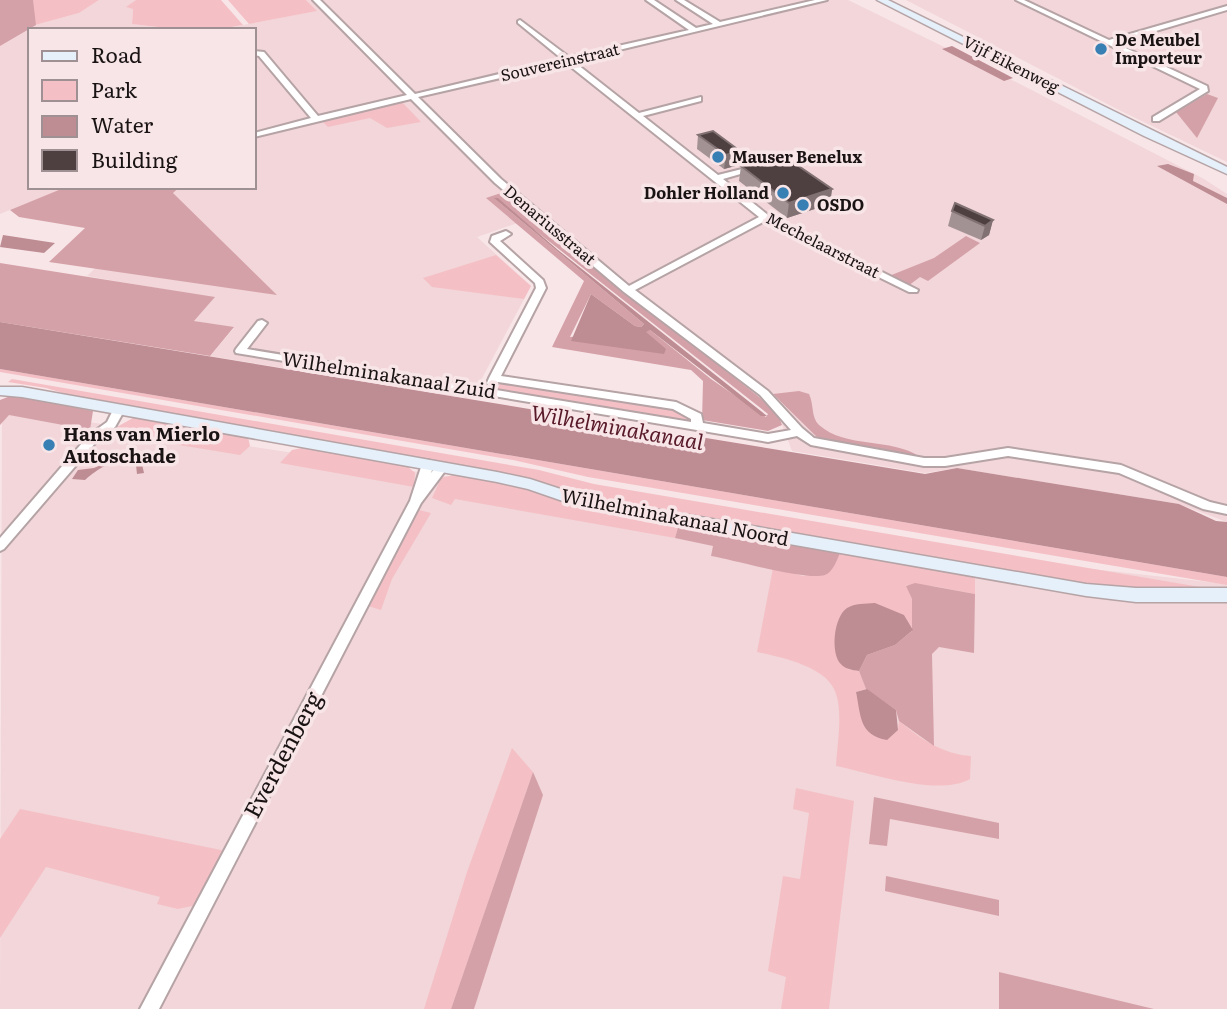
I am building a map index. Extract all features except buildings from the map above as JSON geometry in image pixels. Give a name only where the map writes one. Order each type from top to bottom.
[{"type":"street","name":"Denariusstraat","points":[[316,0],[498,181],[628,290],[764,393],[782,409],[798,432]]},
{"type":"street","points":[[649,0],[694,30]]},
{"type":"street","points":[[679,0],[718,24]]},
{"type":"street","name":"Souvereinstraat","points":[[804,4],[818,0]]},
{"type":"street","name":"Souvereinstraat","points":[[256,134],[824,0]]},
{"type":"street","name":"Vijf Eikenweg","points":[[881,0],[910,12]]},
{"type":"street","name":"Vijf Eikenweg","points":[[889,0],[1227,173]]},
{"type":"street","points":[[1019,0],[1204,88],[1204,91],[1156,119]]},
{"type":"street","points":[[1111,42],[1227,8]]},
{"type":"street","name":"Mechelaarstraat","points":[[520,22],[765,217],[912,290]]},
{"type":"street","points":[[256,53],[261,54],[316,119]]},
{"type":"street","points":[[639,115],[698,99]]},
{"type":"street","points":[[718,178],[762,165]]},
{"type":"street","points":[[628,290],[765,217]]},
{"type":"street","points":[[488,392],[541,288],[540,282],[495,242],[495,238],[506,234]]},
{"type":"street","name":"Wilhelminakanaal Zuid","points":[[262,323],[240,351],[768,438],[798,432]]},
{"type":"street","name":"Wilhelminakanaal Zuid","points":[[494,378],[676,406],[697,417],[697,427]]},
{"type":"street","name":"Wilhelminakanaal Noord","points":[[0,391],[435,466],[530,484],[583,502],[1086,590],[1136,595],[1227,595]]},
{"type":"street","points":[[0,546],[93,438],[111,424],[118,411]]},
{"type":"street","points":[[798,432],[821,444],[924,462],[1008,452],[1121,469],[1206,506],[1227,510]]},
{"type":"street","name":"Everdenberg","points":[[149,1009],[435,466]]},
{"type":"shaded area","points":[[0,0],[28,27],[79,13],[99,0],[136,0],[127,7],[133,8],[132,24],[165,28],[28,28],[28,189],[61,189],[0,214]]},
{"type":"shaded area","points":[[0,0],[33,0],[36,25],[0,46]]},
{"type":"shaded area","points":[[306,0],[848,0],[1018,83],[1204,179],[1227,194],[1227,522],[1179,504],[957,468],[925,473],[792,451],[778,414],[532,218],[477,237],[531,286],[471,399],[210,356],[234,328],[194,321],[214,298],[87,276],[178,189],[256,189],[256,28],[228,28],[316,11]]},
{"type":"shaded area","points":[[906,0],[1227,0],[1227,162],[1123,112]]},
{"type":"shaded area","points":[[1207,94],[1218,98],[1197,138],[1176,112]]},
{"type":"shaded area","points":[[61,189],[178,189],[173,193],[277,295],[49,262],[85,228],[19,217],[10,210]]},
{"type":"shaded area","points":[[501,193],[759,397],[778,414],[782,425],[768,431],[702,420],[703,381],[691,370],[552,347],[584,281],[486,198]],"holes":[[[494,198],[768,414],[766,417],[711,379],[650,330],[570,337],[591,294],[635,326],[641,327],[644,324]]]},
{"type":"shaded area","points":[[966,236],[980,243],[928,281],[920,277],[908,286],[889,276],[934,258]]},
{"type":"shaded area","points":[[0,263],[215,297],[194,321],[234,327],[210,356],[0,322]]},
{"type":"shaded area","points":[[799,391],[809,394],[816,422],[830,432],[855,440],[896,447],[920,457],[821,441],[773,394]]},
{"type":"shaded area","points":[[13,395],[93,411],[90,430],[9,415],[0,425],[0,400]]},
{"type":"shaded area","points":[[2,409],[975,556],[1227,584],[1227,1009],[0,1009]]},
{"type":"shaded area","points":[[679,524],[840,553],[832,569],[825,575],[787,573],[711,556],[713,546],[675,538]]},
{"type":"shaded area","points":[[915,583],[975,594],[974,653],[939,647],[932,654],[934,746],[899,721],[896,710],[866,689],[859,671],[867,655],[895,645],[912,631],[912,599],[906,586]]},
{"type":"shaded area","points":[[533,772],[543,795],[474,1009],[451,1009]]},
{"type":"shaded area","points":[[874,797],[999,823],[999,839],[890,819],[887,846],[869,844]]},
{"type":"shaded area","points":[[886,876],[999,900],[999,916],[885,891]]},
{"type":"shaded area","points":[[999,972],[1154,1009],[999,1009]]},
{"type":"green space","points":[[15,0],[99,0],[79,13],[28,27]]},
{"type":"green space","points":[[136,0],[221,0],[243,25],[174,28],[132,24],[133,9],[126,7]]},
{"type":"green space","points":[[228,0],[306,0],[317,11],[249,24]]},
{"type":"green space","points":[[402,102],[421,122],[387,128],[370,118],[328,127],[322,121]]},
{"type":"green space","points":[[496,255],[531,286],[524,299],[432,287],[423,278]]},
{"type":"green space","points":[[0,369],[1227,577],[1227,585],[588,477],[513,460],[0,372]]},
{"type":"green space","points":[[12,379],[539,470],[594,484],[1200,587],[1227,589],[1118,588],[1040,577],[589,499],[507,474],[100,404],[46,388],[8,382]]},
{"type":"green space","points":[[501,381],[678,410],[694,421],[497,389]]},
{"type":"green space","points":[[133,418],[248,437],[250,446],[240,455],[106,433]]},
{"type":"green space","points":[[306,447],[407,466],[415,473],[414,487],[280,463],[292,450]]},
{"type":"green space","points":[[457,474],[523,487],[578,507],[679,524],[675,538],[455,499],[451,505],[432,498],[441,478]]},
{"type":"green space","points":[[419,510],[431,513],[392,579],[381,610],[368,606]]},
{"type":"green space","points":[[840,553],[975,577],[975,594],[933,586],[906,585],[912,599],[912,628],[904,615],[840,619],[835,644],[848,669],[859,671],[866,689],[856,692],[857,697],[898,730],[899,721],[932,744],[960,755],[971,756],[970,779],[956,784],[923,785],[836,766],[839,707],[834,689],[821,674],[811,669],[757,652],[773,568],[803,576],[831,570]]},
{"type":"green space","points":[[512,748],[533,772],[451,1009],[424,1009],[467,872]]},
{"type":"green space","points":[[796,788],[854,801],[829,1009],[781,1009],[786,977],[768,971],[783,876],[800,879],[809,813],[793,809]]},
{"type":"green space","points":[[20,809],[226,851],[197,905],[178,909],[157,904],[160,897],[46,867],[0,938],[0,839]]},
{"type":"water","points":[[952,46],[1013,78],[1004,81],[942,49]]},
{"type":"water","points":[[1168,164],[1194,174],[1193,181],[1227,198],[1227,204],[1157,166]]},
{"type":"water","points":[[494,198],[498,198],[558,250],[767,416],[761,416],[650,330],[646,332],[666,349],[664,354],[571,341],[591,294],[635,326],[641,327],[644,324]]},
{"type":"water","points":[[3,235],[55,243],[44,253],[0,247]]},
{"type":"water","name":"Wilhelminakanaal","points":[[0,322],[925,474],[957,468],[1179,504],[1216,521],[1227,522],[1227,577],[0,369]]},
{"type":"water","points":[[122,456],[141,460],[144,473],[137,474],[136,465],[123,461],[102,467],[85,480],[72,479],[78,470],[94,468]]},
{"type":"water","points":[[875,603],[904,615],[913,630],[895,645],[867,655],[859,671],[846,668],[839,662],[835,649],[839,618],[850,606]]},
{"type":"water","points":[[867,689],[896,710],[898,730],[887,740],[871,734],[863,723],[856,692]]},
{"type":"place","name":"De Meubel Importeur","points":[[1101,49]]},
{"type":"place","name":"Mauser Benelux","points":[[718,157]]},
{"type":"place","name":"Dohler Holland","points":[[783,193]]},
{"type":"place","name":"OSDO","points":[[803,205]]},
{"type":"place","name":"Hans van Mierlo Autoschade","points":[[49,445]]}]
